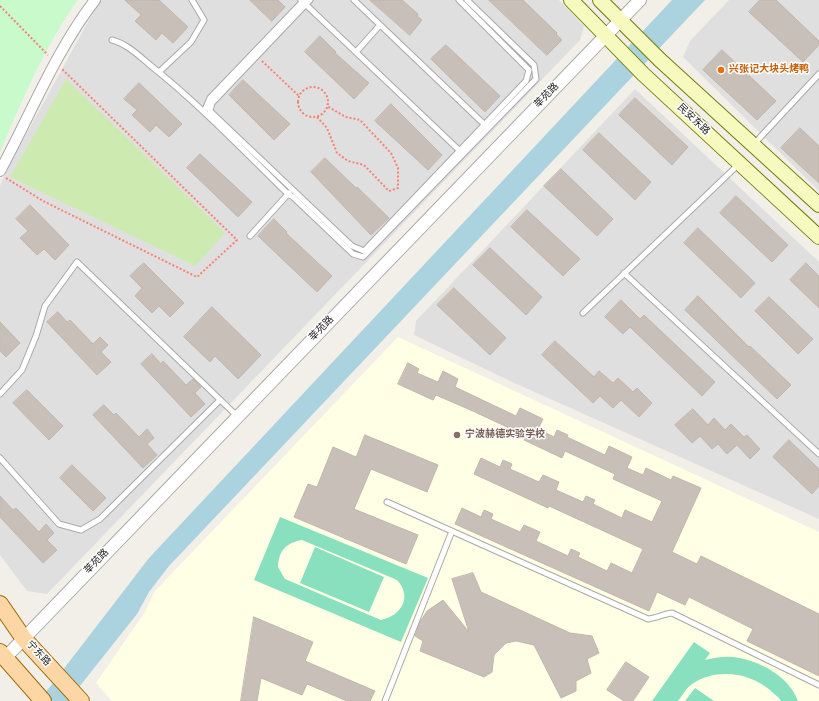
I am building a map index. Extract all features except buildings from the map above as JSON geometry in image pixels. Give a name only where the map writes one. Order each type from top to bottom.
[{"type":"main road","name":"民安东路","points":[[571,0],[643,74],[819,237]]},
{"type":"main road","points":[[600,0],[660,60],[819,205]]},
{"type":"main road","name":"宁东路","points":[[0,604],[24,639],[81,701]]},
{"type":"main road","points":[[2,655],[43,701]]},
{"type":"street","points":[[0,171],[55,63],[95,0]]},
{"type":"street","name":"莘苑路","points":[[2,655],[24,639],[237,416],[640,0]]},
{"type":"lane","points":[[159,72],[191,42],[204,20],[192,0]]},
{"type":"lane","points":[[204,112],[210,98],[303,1],[310,0]]},
{"type":"lane","points":[[354,0],[486,126]]},
{"type":"lane","points":[[303,1],[256,56],[212,103],[210,111],[352,246],[364,250],[486,126],[526,81],[529,70],[459,0]]},
{"type":"lane","points":[[467,0],[534,65],[536,79],[486,126]]},
{"type":"lane","points":[[303,1],[461,152]]},
{"type":"lane","points":[[356,52],[380,25]]},
{"type":"lane","points":[[112,40],[121,42],[159,72],[204,112],[288,194],[353,254],[363,257],[461,152]]},
{"type":"lane","points":[[754,145],[819,74]]},
{"type":"lane","points":[[583,313],[739,163]]},
{"type":"lane","points":[[250,236],[293,190]]},
{"type":"lane","points":[[0,394],[22,370],[36,336],[45,306],[77,262],[237,416]]},
{"type":"lane","points":[[624,273],[819,454]]},
{"type":"lane","points":[[0,458],[59,524],[81,530],[100,519],[220,400]]},
{"type":"lane","points":[[387,502],[648,620],[663,614],[672,613],[819,685]]},
{"type":"lane","points":[[385,701],[452,531]]},
{"type":"path","points":[[0,6],[55,63],[237,240],[197,277],[43,201],[0,174]]},
{"type":"path","points":[[256,56],[298,96],[300,110],[307,116],[317,117],[324,112],[327,106],[327,98],[324,93],[316,88],[306,89],[298,96]]},
{"type":"path","points":[[317,117],[327,128],[337,153],[348,161],[364,165],[389,192],[398,188],[398,168],[391,153],[360,120],[346,117],[327,106]]},
{"type":"shaded area","points":[[100,0],[559,0],[584,26],[580,40],[47,594],[27,591],[0,555],[0,186],[7,169]]},
{"type":"shaded area","points":[[729,0],[819,0],[819,191],[683,57],[690,41]]},
{"type":"shaded area","points":[[635,89],[819,262],[819,519],[510,381],[414,335],[416,321]]},
{"type":"shaded area","name":"宁波赫德实验学校","points":[[398,337],[819,532],[819,701],[112,701],[96,683],[145,612],[155,591]]},
{"type":"green space","points":[[0,0],[78,0],[44,55],[0,152]]},
{"type":"green space","points":[[66,79],[225,233],[195,266],[10,177]]},
{"type":"green space","points":[[280,517],[428,578],[401,642],[254,580]],"holes":[[[302,540],[397,580],[402,586],[404,593],[402,605],[394,614],[381,620],[285,579],[278,567],[280,556],[284,548],[296,541]]]},
{"type":"green space","points":[[315,547],[384,577],[369,612],[300,583]]},
{"type":"green space","points":[[694,642],[710,653],[705,660],[733,657],[753,662],[772,671],[788,684],[798,701],[781,701],[770,690],[752,679],[732,674],[721,674],[701,679],[692,684],[678,701],[652,701]]},
{"type":"green space","points":[[695,688],[714,701],[685,701]]},
{"type":"water","points":[[672,0],[705,0],[169,566],[149,592],[137,614],[68,701],[39,701],[149,558]]},
{"type":"place","name":"兴张记大块头烤鸭","points":[[721,70]]},
{"type":"place","name":"宁波赫德实验学校","points":[[457,435]]}]
